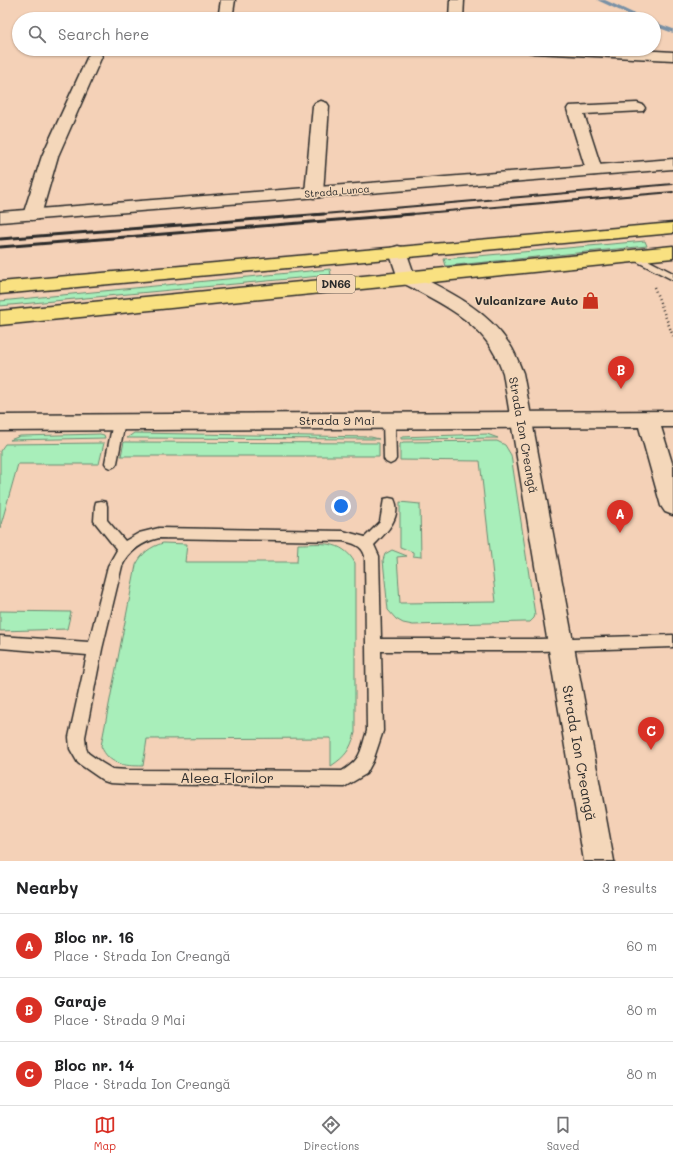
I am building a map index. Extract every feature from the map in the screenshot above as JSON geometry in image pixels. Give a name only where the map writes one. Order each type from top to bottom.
[{"type":"main road","points":[[668,229],[673,246]]},
{"type":"main road","name":"DN66","points":[[0,288],[668,229]]},
{"type":"main road","name":"DN66","points":[[0,318],[406,276],[640,259],[673,252]]},
{"type":"street","points":[[226,12],[228,0]]},
{"type":"street","points":[[456,12],[457,0]]},
{"type":"street","points":[[661,55],[673,56]]},
{"type":"street","points":[[32,215],[50,156],[95,56]]},
{"type":"street","points":[[314,193],[322,106]]},
{"type":"street","points":[[594,170],[576,109],[637,108]]},
{"type":"street","name":"Strada Lunca","points":[[0,217],[673,164]]},
{"type":"street","points":[[398,252],[406,276]]},
{"type":"street","name":"Strada Ion Creangă","points":[[406,276],[450,300],[488,330],[503,350],[513,373],[599,861]]},
{"type":"street","points":[[648,419],[673,506]]},
{"type":"street","name":"Strada 9 Mai","points":[[0,423],[673,419]]},
{"type":"lane","points":[[640,259],[673,277]]},
{"type":"lane","points":[[389,421],[390,459]]},
{"type":"lane","points":[[111,463],[118,422]]},
{"type":"lane","points":[[366,544],[387,523],[389,503]]},
{"type":"lane","points":[[101,506],[100,521],[125,550]]},
{"type":"lane","points":[[0,642],[95,649],[112,577],[120,557],[125,550],[140,537],[159,533],[343,536],[360,540],[371,550],[372,556],[374,645],[560,644],[673,641]]},
{"type":"lane","name":"Aleea Florilor","points":[[95,649],[77,737],[78,749],[83,758],[110,776],[344,779],[360,769],[365,761],[375,731],[374,645]]},
{"type":"path","points":[[640,259],[673,336]]},
{"type":"green space","points":[[645,241],[647,246],[446,266],[444,259]]},
{"type":"green space","points":[[330,269],[331,275],[0,306],[0,301]]},
{"type":"green space","points":[[134,433],[371,437],[379,439],[127,438]]},
{"type":"green space","points":[[487,434],[498,438],[401,439],[401,437]]},
{"type":"green space","points":[[104,435],[105,438],[10,440],[20,436]]},
{"type":"green space","points":[[497,441],[505,445],[511,455],[535,615],[534,618],[530,622],[413,625],[403,623],[396,619],[388,610],[383,560],[385,554],[392,550],[407,556],[397,557],[400,603],[496,602],[480,461],[400,460],[400,444],[403,442]]},
{"type":"green space","points":[[124,442],[379,443],[379,456],[121,456]]},
{"type":"green space","points":[[104,443],[99,464],[18,464],[0,528],[0,451],[5,444]]},
{"type":"green space","points":[[400,502],[420,504],[421,557],[413,556],[413,552],[400,547]]},
{"type":"green space","points":[[163,543],[187,544],[185,562],[297,562],[298,544],[330,544],[337,546],[350,555],[355,563],[355,733],[347,752],[340,759],[331,766],[331,738],[147,739],[143,766],[123,765],[108,757],[101,746],[136,565],[147,551],[154,546]]},
{"type":"green space","points":[[0,611],[71,612],[67,629],[0,631]]},
{"type":"waterway","points":[[600,0],[627,12]]},
{"type":"waterway","points":[[661,27],[673,31]]},
{"type":"railway","points":[[321,214],[673,184]]},
{"type":"railway","points":[[410,214],[673,192]]},
{"type":"railway","points":[[0,239],[321,214]]},
{"type":"railway","points":[[312,215],[321,214]]},
{"type":"railway","points":[[0,247],[410,214]]},
{"type":"railway","points":[[401,215],[410,214]]},
{"type":"place","name":"Vulcanizare Auto","points":[[591,301]]},
{"type":"place","name":"Garaje","points":[[621,389]]},
{"type":"place","name":"Bloc nr. 16","points":[[620,533]]},
{"type":"place","name":"Bloc nr. 14","points":[[651,750]]}]
